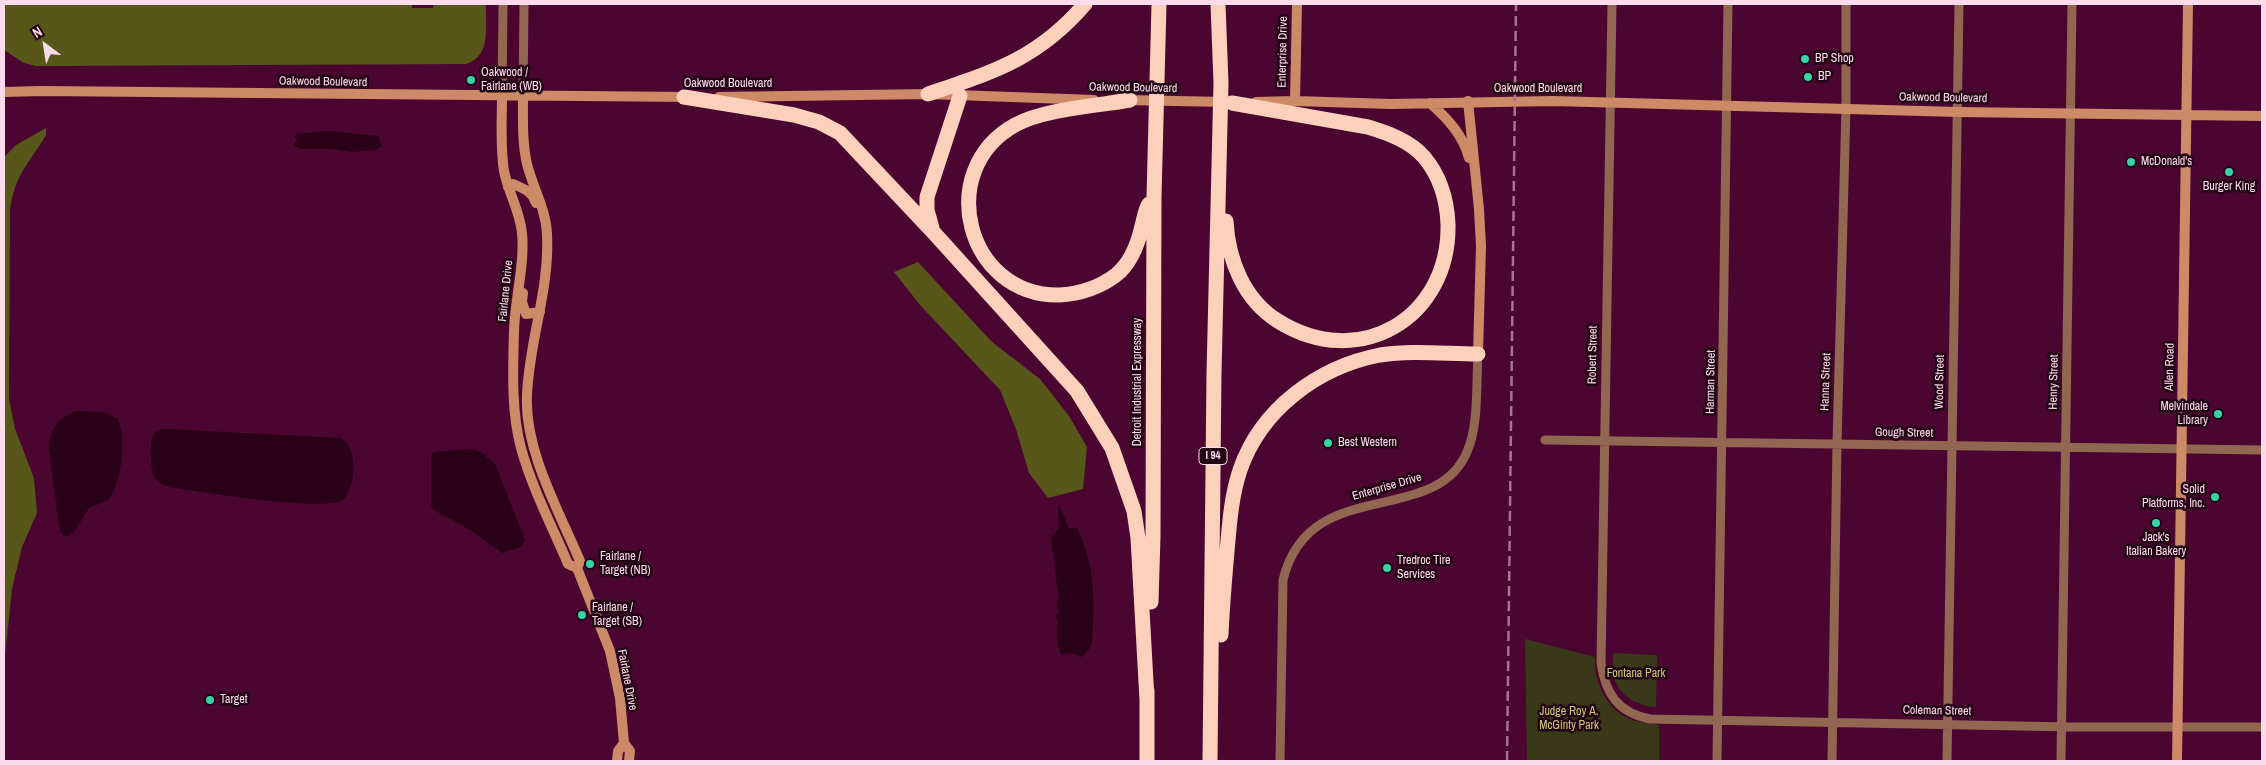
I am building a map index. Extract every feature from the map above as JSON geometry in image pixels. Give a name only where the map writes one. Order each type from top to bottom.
[{"type":"highway","points":[[928,94],[987,74],[1025,56],[1059,31],[1085,4]]},
{"type":"highway","name":"Detroit Industrial Expressway","points":[[1147,761],[1147,700],[1153,536],[1154,197],[1159,4]]},
{"type":"highway","name":"I 94","points":[[1210,757],[1214,363],[1221,83],[1218,4]]},
{"type":"highway","points":[[935,234],[927,210],[927,197],[960,96]]},
{"type":"highway","points":[[684,97],[794,115],[830,127],[848,140],[1067,378],[1087,405],[1112,448],[1128,490],[1138,538],[1147,700]]},
{"type":"highway","points":[[1130,100],[1038,116],[1015,125],[998,137],[982,156],[972,177],[968,201],[971,228],[984,255],[1007,279],[1020,287],[1043,294],[1076,293],[1098,285],[1116,275],[1124,266],[1140,238],[1147,207],[1154,197]]},
{"type":"highway","points":[[1219,159],[1225,195],[1227,240],[1240,279],[1253,300],[1274,318],[1294,331],[1326,340],[1344,342],[1370,339],[1394,328],[1414,314],[1432,290],[1443,268],[1448,243],[1448,218],[1444,195],[1436,174],[1423,156],[1408,144],[1389,134],[1368,127],[1232,103]]},
{"type":"highway","points":[[1210,757],[1218,706],[1221,630],[1230,512],[1241,468],[1260,431],[1281,406],[1300,389],[1344,365],[1381,355],[1402,353],[1478,354]]},
{"type":"main road","name":"Enterprise Drive","points":[[1295,101],[1297,4]]},
{"type":"main road","name":"Allen Road","points":[[2177,761],[2188,4]]},
{"type":"main road","name":"Oakwood Boulevard","points":[[4,92],[684,97],[928,94],[1232,103],[1295,101],[1430,104],[1468,101],[1611,102],[1958,112],[2262,116]]},
{"type":"main road","name":"Fairlane Drive","points":[[502,95],[502,155],[508,187],[519,215],[522,232],[522,253],[515,313],[514,358],[516,420],[520,446],[534,485],[568,564],[577,568]]},
{"type":"main road","name":"Fairlane Drive","points":[[523,96],[523,144],[544,215],[547,231],[548,258],[528,374],[526,397],[528,423],[531,439],[542,471],[580,560],[577,568],[610,651],[620,698],[624,743],[630,751],[629,761]]},
{"type":"main road","name":"Enterprise Drive","points":[[1468,101],[1481,246],[1478,354]]},
{"type":"main road","points":[[1430,104],[1449,120],[1460,134],[1467,150],[1476,185]]},
{"type":"main road","points":[[508,187],[513,184],[525,189],[534,197],[548,258]]},
{"type":"main road","points":[[522,253],[527,267],[522,302],[523,310],[526,314],[540,312]]},
{"type":"main road","name":"Fairlane Drive","points":[[618,761],[618,751],[624,743]]},
{"type":"street","name":"Fairlane Drive","points":[[502,4],[502,95]]},
{"type":"street","name":"Fairlane Drive","points":[[523,96],[524,4]]},
{"type":"street","name":"Robert Street","points":[[1612,4],[1601,663],[1606,688],[1616,703]]},
{"type":"street","name":"Harman Street","points":[[1717,761],[1728,4]]},
{"type":"street","name":"Hanna Street","points":[[1832,761],[1837,444],[1846,108],[1846,4]]},
{"type":"street","name":"Wood Street","points":[[1947,761],[1959,4]]},
{"type":"street","name":"Henry Street","points":[[2061,761],[2072,4]]},
{"type":"street","name":"Enterprise Drive","points":[[1280,761],[1283,580],[1288,563],[1301,540],[1319,524],[1341,513],[1428,489],[1443,482],[1456,470],[1467,453],[1472,437],[1478,354]]},
{"type":"street","name":"Gough Street","points":[[1546,440],[2262,450]]},
{"type":"street","name":"Coleman Street","points":[[1616,703],[1627,712],[1638,717],[1718,720],[2062,726],[2262,727]]},
{"type":"green space","name":"Judge Roy A. McGinty Park","points":[[1525,639],[1595,657],[1598,681],[1610,704],[1622,715],[1630,719],[1659,725],[1659,761],[1527,761]]},
{"type":"green space","name":"Fontana Park","points":[[1614,653],[1657,655],[1656,707],[1635,702],[1623,693],[1615,681],[1613,673]]},
{"type":"shaded area","points":[[4,4],[412,4],[412,8],[433,8],[434,4],[486,4],[486,31],[480,54],[466,64],[36,66],[24,63],[4,50]]},
{"type":"shaded area","points":[[46,128],[46,135],[24,169],[16,186],[10,209],[9,398],[15,429],[34,478],[37,513],[22,547],[12,589],[4,666],[4,157],[16,145]]},
{"type":"shaded area","points":[[327,131],[378,136],[382,146],[375,150],[352,152],[332,149],[301,149],[294,146],[295,142],[299,141],[295,138],[296,134]]},
{"type":"shaded area","points":[[918,262],[992,342],[1040,379],[1069,416],[1087,447],[1083,489],[1048,498],[1029,473],[1016,429],[1000,390],[920,305],[894,272]]},
{"type":"shaded area","points":[[76,411],[103,412],[118,419],[122,436],[122,447],[120,470],[110,498],[89,508],[76,529],[66,537],[61,533],[59,526],[49,447],[56,424],[64,417]]},
{"type":"shaded area","points":[[159,430],[341,438],[351,450],[353,459],[354,468],[351,486],[343,500],[311,504],[260,500],[170,487],[161,483],[153,475],[151,461],[153,435]]},
{"type":"shaded area","points":[[471,449],[481,452],[495,464],[525,540],[521,547],[502,553],[472,531],[434,510],[431,506],[431,459],[433,452]]},
{"type":"shaded area","points":[[1058,506],[1061,508],[1068,528],[1077,528],[1083,541],[1090,569],[1093,598],[1092,641],[1090,648],[1082,657],[1069,653],[1062,655],[1058,646],[1056,616],[1059,612],[1057,602],[1059,598],[1051,537],[1059,528]]},
{"type":"railway","points":[[1507,761],[1516,4]]},
{"type":"place","name":"BP Shop","points":[[1805,59]]},
{"type":"place","name":"BP","points":[[1808,77]]},
{"type":"place","name":"Oakwood / Fairlane (WB)","points":[[471,80]]},
{"type":"place","name":"McDonald's","points":[[2131,162]]},
{"type":"place","name":"Burger King","points":[[2229,172]]},
{"type":"place","name":"Melvindale Library","points":[[2218,414]]},
{"type":"place","name":"Best Western","points":[[1328,443]]},
{"type":"place","name":"Solid Platforms, Inc.","points":[[2215,497]]},
{"type":"place","name":"Jack's Italian Bakery","points":[[2156,523]]},
{"type":"place","name":"Fairlane / Target (NB)","points":[[590,564]]},
{"type":"place","name":"Tredroc Tire Services","points":[[1387,568]]},
{"type":"place","name":"Fairlane / Target (SB)","points":[[582,615]]},
{"type":"place","name":"Target","points":[[210,700]]}]
